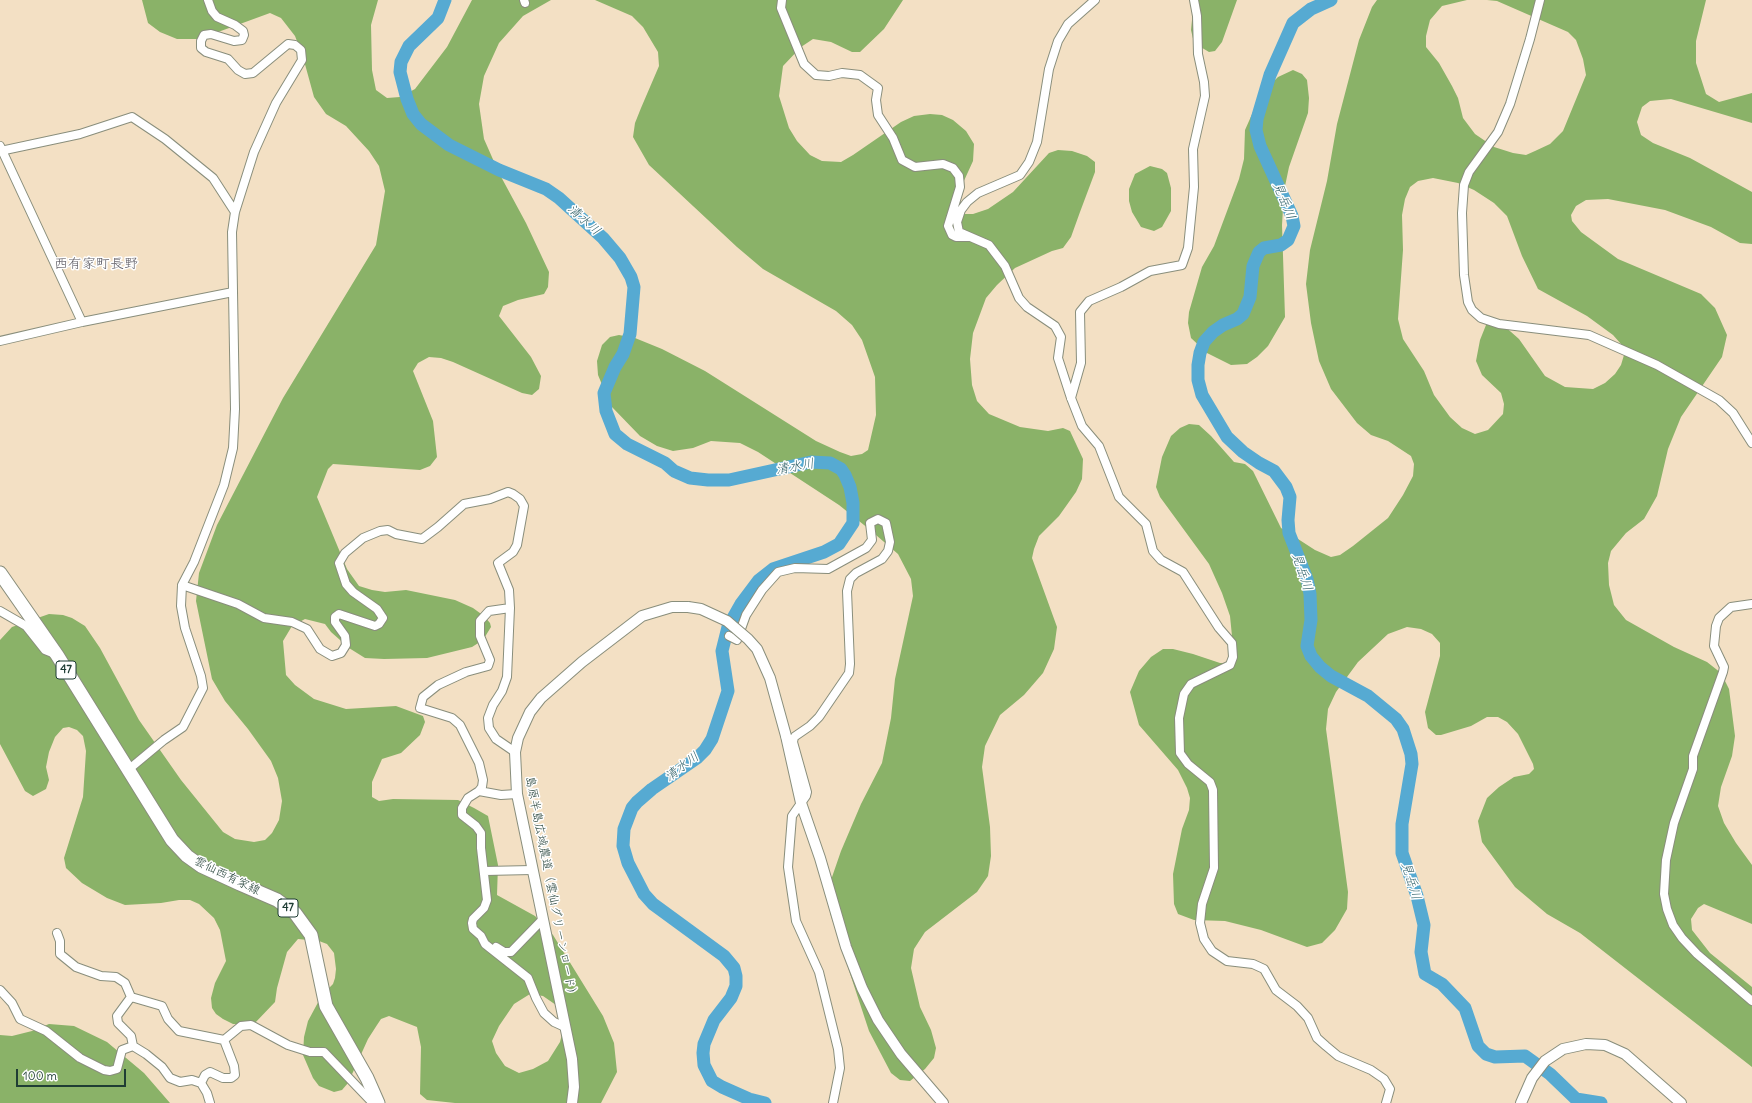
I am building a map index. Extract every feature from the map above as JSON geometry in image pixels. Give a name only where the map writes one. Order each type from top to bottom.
[{"type":"main road","name":"雲仙西有家線","points":[[0,573],[57,655],[172,840],[187,856],[208,869],[277,900],[295,913],[299,918],[311,935],[326,1006],[367,1078],[377,1103]]},
{"type":"street","points":[[128,770],[164,740],[183,727],[203,688],[201,676],[185,628],[181,606],[182,585],[194,562],[224,485],[233,448],[235,409],[232,232],[235,212],[254,152],[276,103],[302,60],[301,50],[295,45],[288,44],[253,73],[245,74],[238,70],[228,59],[206,52],[201,48],[201,42],[204,35],[211,34],[234,41],[242,40],[244,35],[243,31],[234,25],[217,17],[212,11],[208,0]]},
{"type":"street","points":[[782,0],[781,8],[804,64],[816,75],[829,76],[842,73],[860,75],[878,88],[876,100],[878,115],[893,138],[902,160],[915,167],[944,164],[953,168],[959,176],[960,187],[948,226],[952,235],[956,237],[971,237]]},
{"type":"street","points":[[1094,0],[1068,24],[1058,41],[1049,70],[1037,142],[1029,162],[1020,175],[978,193],[967,202],[961,210],[956,222],[959,232],[989,245],[1005,266],[1019,298],[1027,307],[1056,326],[1061,337],[1058,358],[1071,398],[1082,426],[1099,446],[1119,497],[1146,524],[1153,551],[1161,560],[1184,572],[1219,628],[1232,642],[1233,657],[1230,665],[1191,684],[1184,694],[1180,718],[1180,753],[1188,764],[1210,782],[1213,790],[1214,868],[1202,904],[1200,923],[1204,939],[1212,951],[1228,961],[1253,964],[1264,969],[1276,990],[1297,1006],[1308,1018],[1317,1038],[1338,1056],[1371,1070],[1384,1079],[1390,1089],[1386,1103]]},
{"type":"street","points":[[1071,398],[1081,363],[1080,312],[1089,301],[1121,287],[1150,271],[1182,265],[1188,248],[1194,187],[1193,149],[1205,96],[1204,82],[1198,54],[1197,16],[1194,0]]},
{"type":"street","points":[[1540,0],[1530,39],[1510,104],[1498,132],[1469,172],[1464,185],[1462,213],[1464,275],[1468,302],[1472,310],[1481,318],[1499,324],[1589,335],[1657,365],[1719,400],[1733,413],[1752,443]]},
{"type":"street","points":[[82,322],[1,149],[80,134],[132,117],[165,139],[213,178],[235,212]]},
{"type":"street","points":[[0,342],[82,322],[233,292]]},
{"type":"street","points":[[182,585],[238,604],[264,618],[292,622],[307,629],[320,649],[332,656],[341,653],[346,645],[345,636],[336,622],[335,617],[339,614],[374,626],[379,624],[383,618],[377,609],[353,592],[346,584],[339,563],[345,553],[363,538],[380,531],[388,530],[396,534],[422,539],[464,504],[490,499],[508,492],[513,494],[520,499],[524,506],[517,545],[513,552],[498,563],[509,590],[510,608],[507,677],[488,718],[490,728],[496,739],[515,752]]},
{"type":"street","points":[[729,636],[737,640],[750,609],[762,590],[778,572],[795,568],[828,569],[866,548],[872,540],[870,523],[878,519],[886,523],[890,542],[888,551],[882,559],[856,573],[850,580],[846,591],[850,664],[849,673],[819,717],[793,739],[807,792],[792,816],[788,867],[796,921],[819,972],[838,1049],[840,1068],[833,1103]]},
{"type":"street","points":[[1752,604],[1731,607],[1719,618],[1716,626],[1714,646],[1724,667],[1723,672],[1693,756],[1693,769],[1674,823],[1664,880],[1666,909],[1676,929],[1697,954],[1752,1001]]},
{"type":"street","name":"島原半島広域農道（雲仙グリーンロード）","points":[[572,1103],[574,1087],[572,1059],[517,794],[515,752],[518,738],[530,712],[542,698],[582,662],[642,616],[672,607],[688,607],[701,609],[727,621],[748,639],[756,649],[770,678],[786,736],[801,803],[820,858],[846,947],[862,988],[878,1020],[901,1054],[943,1103]]},
{"type":"street","points":[[510,608],[489,611],[480,621],[480,636],[490,660],[488,666],[466,672],[438,685],[423,697],[420,703],[420,708],[452,718],[460,725],[479,762],[483,780],[482,787],[479,791],[468,798],[462,808],[462,815],[476,826],[481,833],[481,848],[485,871],[487,900],[484,908],[472,923],[473,929],[500,950],[511,952],[543,919]]},
{"type":"street","points":[[0,611],[26,626],[45,650],[57,655]]},
{"type":"street","points":[[479,791],[496,795],[517,794]]},
{"type":"street","points":[[485,871],[532,870]]},
{"type":"street","points":[[57,933],[60,941],[60,954],[76,967],[101,976],[116,977],[125,983],[131,997]]},
{"type":"street","points":[[481,936],[485,944],[528,978],[536,998],[544,1012],[554,1022],[566,1027]]},
{"type":"street","points":[[0,990],[12,1002],[20,1019],[46,1031],[80,1058],[104,1070],[110,1071],[117,1069],[122,1050],[133,1046]]},
{"type":"street","points":[[131,997],[162,1006],[168,1019],[179,1031],[224,1040]]},
{"type":"street","points":[[131,997],[117,1016],[118,1023],[131,1036],[133,1046],[162,1067],[170,1078],[180,1082],[192,1080],[201,1083],[210,1103]]},
{"type":"street","points":[[224,1040],[241,1026],[251,1025],[288,1045],[310,1052],[324,1052],[370,1100],[377,1103]]},
{"type":"street","points":[[201,1083],[210,1072],[223,1078],[231,1078],[235,1075],[234,1066],[224,1040]]},
{"type":"street","points":[[1521,1103],[1532,1078],[1545,1061],[1563,1049],[1571,1046],[1586,1044],[1605,1045],[1625,1054],[1681,1103]]},
{"type":"green space","points":[[142,0],[378,0],[371,25],[372,70],[376,90],[387,98],[400,97],[415,89],[447,47],[472,0],[551,0],[523,16],[499,43],[484,76],[479,104],[484,139],[499,173],[526,223],[549,272],[548,287],[544,294],[518,300],[503,306],[499,316],[531,357],[541,376],[539,389],[532,395],[522,393],[453,362],[441,358],[429,357],[418,363],[413,371],[433,421],[437,457],[430,466],[420,470],[333,464],[328,469],[317,497],[347,569],[359,586],[385,592],[406,590],[455,600],[473,608],[484,616],[490,623],[491,627],[483,640],[472,647],[427,658],[365,658],[349,648],[331,632],[325,624],[305,619],[292,626],[283,641],[286,675],[295,685],[314,699],[346,709],[396,706],[423,716],[425,722],[420,735],[401,753],[382,759],[372,782],[372,797],[379,801],[393,799],[458,800],[488,816],[498,865],[497,895],[535,916],[553,935],[603,1016],[614,1043],[617,1072],[601,1103],[455,1103],[427,1100],[420,1094],[421,1047],[417,1027],[389,1016],[381,1019],[368,1039],[348,1083],[342,1090],[334,1092],[319,1086],[313,1078],[303,1055],[304,1037],[308,1021],[322,995],[333,984],[335,978],[336,969],[334,953],[327,944],[319,941],[298,939],[287,952],[277,988],[275,1002],[254,1024],[233,1024],[223,1019],[216,1014],[212,1008],[211,998],[215,983],[226,961],[220,930],[214,918],[199,904],[190,900],[125,905],[107,898],[82,883],[66,868],[64,858],[83,797],[86,751],[83,736],[77,730],[69,727],[63,728],[55,737],[49,752],[46,767],[49,780],[46,789],[33,796],[25,791],[0,744],[0,640],[12,627],[49,614],[63,615],[72,618],[85,626],[100,648],[139,720],[181,780],[223,832],[235,839],[254,842],[265,840],[272,833],[279,820],[282,801],[278,778],[271,761],[248,729],[225,701],[212,679],[196,601],[199,573],[217,525],[283,398],[376,245],[385,191],[379,166],[369,151],[346,126],[326,114],[314,97],[303,57],[295,36],[281,18],[270,13],[199,39],[177,39],[160,32],[148,23]],"holes":[[[530,994],[543,996],[556,1005],[565,1022],[560,1042],[548,1061],[533,1069],[519,1073],[505,1066],[496,1053],[492,1041],[499,1026],[514,1004]]]},
{"type":"green space","points":[[595,0],[903,0],[884,29],[860,52],[852,52],[831,42],[813,39],[801,47],[783,66],[779,96],[789,128],[797,141],[810,155],[822,161],[841,162],[901,122],[914,116],[930,114],[942,115],[953,120],[966,131],[974,144],[973,161],[963,183],[957,210],[965,214],[973,214],[988,209],[1013,192],[1049,153],[1058,150],[1072,151],[1087,156],[1095,162],[1095,172],[1071,237],[1063,248],[1052,251],[1015,268],[997,285],[986,298],[973,333],[970,359],[972,385],[977,401],[989,414],[1020,427],[1048,431],[1063,428],[1070,431],[1083,459],[1082,479],[1076,492],[1059,516],[1039,536],[1032,558],[1057,627],[1054,649],[1043,673],[1024,695],[1000,715],[985,746],[982,767],[990,827],[991,856],[988,876],[977,892],[925,932],[914,949],[911,968],[920,1007],[931,1030],[936,1048],[934,1058],[925,1069],[910,1081],[900,1080],[891,1073],[869,1031],[830,913],[831,880],[841,851],[861,804],[882,763],[891,718],[895,679],[913,596],[911,579],[898,554],[869,529],[839,505],[758,452],[740,443],[711,441],[693,448],[673,451],[657,446],[640,436],[611,406],[598,375],[597,361],[602,345],[610,337],[619,335],[635,338],[662,349],[705,371],[816,441],[851,456],[862,454],[868,450],[876,415],[875,377],[862,340],[852,325],[836,311],[763,269],[737,247],[649,165],[633,137],[635,123],[659,66],[658,52],[643,27],[632,16]]},
{"type":"green space","points":[[1194,0],[1237,0],[1222,42],[1215,51],[1209,52],[1194,43],[1191,30]]},
{"type":"green space","points":[[1377,0],[1467,0],[1442,6],[1430,20],[1426,36],[1426,47],[1439,63],[1452,86],[1458,98],[1463,118],[1475,134],[1494,147],[1513,153],[1526,155],[1550,144],[1563,131],[1586,75],[1583,59],[1576,40],[1568,32],[1497,1],[1487,0],[1706,0],[1696,41],[1696,63],[1706,94],[1719,102],[1752,93],[1752,123],[1671,99],[1650,101],[1642,107],[1637,122],[1641,135],[1653,143],[1690,158],[1752,192],[1752,244],[1740,243],[1711,227],[1665,210],[1608,199],[1586,200],[1576,206],[1571,215],[1572,221],[1581,232],[1618,259],[1701,294],[1715,308],[1727,335],[1722,357],[1681,417],[1668,449],[1657,496],[1644,519],[1626,533],[1611,551],[1608,563],[1609,585],[1614,605],[1626,620],[1674,647],[1707,662],[1721,673],[1729,689],[1735,736],[1732,756],[1721,787],[1718,806],[1724,823],[1752,865],[1752,924],[1704,904],[1698,908],[1691,919],[1692,930],[1710,953],[1752,987],[1752,1067],[1580,933],[1547,914],[1515,887],[1482,842],[1478,821],[1487,798],[1499,787],[1514,777],[1529,774],[1534,769],[1533,764],[1518,734],[1507,722],[1498,717],[1487,717],[1471,726],[1441,735],[1436,735],[1428,728],[1425,712],[1440,656],[1440,643],[1432,634],[1421,629],[1407,627],[1388,634],[1358,662],[1336,692],[1328,709],[1326,729],[1348,892],[1347,909],[1335,930],[1322,943],[1307,947],[1261,930],[1225,921],[1194,920],[1178,914],[1174,904],[1173,874],[1182,829],[1189,810],[1190,798],[1178,770],[1139,725],[1130,692],[1139,671],[1151,657],[1163,649],[1173,649],[1220,663],[1229,663],[1233,646],[1230,616],[1209,564],[1160,497],[1156,487],[1162,457],[1171,436],[1180,428],[1189,424],[1199,425],[1234,462],[1245,464],[1253,471],[1281,528],[1315,550],[1331,557],[1340,555],[1388,518],[1413,476],[1414,464],[1411,456],[1388,441],[1371,435],[1357,423],[1331,389],[1319,361],[1311,323],[1306,284],[1310,250],[1327,181],[1337,124],[1359,40],[1372,7]],"holes":[[[1433,178],[1458,183],[1474,190],[1494,203],[1507,216],[1522,256],[1538,289],[1587,316],[1613,335],[1621,344],[1624,355],[1621,365],[1615,374],[1605,383],[1593,389],[1565,387],[1545,376],[1519,339],[1502,324],[1486,325],[1480,340],[1476,361],[1482,375],[1501,393],[1504,404],[1503,414],[1488,430],[1475,434],[1462,428],[1450,417],[1434,395],[1424,371],[1403,339],[1398,319],[1403,250],[1402,215],[1405,199],[1410,187],[1418,181]]]},
{"type":"green space","points":[[1293,70],[1302,74],[1307,80],[1309,98],[1308,113],[1289,167],[1284,191],[1282,225],[1285,317],[1268,346],[1257,357],[1247,364],[1231,365],[1207,353],[1191,338],[1188,323],[1189,312],[1202,267],[1214,246],[1239,179],[1244,159],[1245,130],[1261,94],[1278,77]]},
{"type":"green space","points":[[1150,166],[1162,169],[1167,173],[1171,188],[1171,211],[1162,227],[1154,231],[1141,227],[1132,212],[1129,201],[1129,189],[1135,174]]},
{"type":"green space","points":[[49,1024],[74,1026],[107,1042],[144,1073],[170,1103],[0,1103],[0,1035],[12,1036],[32,1031]]},
{"type":"waterway","name":"清水川","points":[[445,0],[438,18],[409,46],[401,62],[400,72],[407,99],[413,114],[421,124],[449,145],[499,170],[546,189],[559,198],[603,238],[620,258],[631,277],[634,287],[630,334],[623,354],[615,367],[604,393],[606,411],[615,434],[627,444],[665,463],[674,471],[690,478],[729,480],[811,462],[830,463],[841,469],[850,487],[853,503],[853,523],[839,544],[824,552],[773,569],[759,580],[741,604],[728,627],[722,651],[728,691],[712,739],[705,750],[697,758],[652,789],[637,802],[632,808],[624,829],[623,846],[628,863],[644,894],[653,904],[724,956],[734,968],[736,986],[731,998],[714,1020],[704,1044],[704,1065],[712,1081],[749,1099],[765,1103]]},
{"type":"waterway","name":"見岳川","points":[[1331,0],[1311,9],[1293,23],[1270,75],[1257,119],[1256,130],[1260,146],[1292,216],[1294,226],[1288,240],[1281,245],[1264,248],[1259,252],[1253,266],[1250,297],[1243,314],[1237,319],[1223,325],[1213,332],[1204,342],[1198,365],[1198,380],[1202,395],[1227,437],[1243,452],[1274,471],[1286,487],[1290,497],[1288,520],[1289,533],[1307,579],[1310,594],[1311,620],[1307,646],[1311,656],[1320,667],[1331,676],[1368,696],[1396,719],[1403,729],[1411,754],[1412,764],[1402,824],[1402,853],[1417,896],[1424,925],[1421,952],[1425,974],[1442,984],[1465,1008],[1478,1046],[1486,1054],[1495,1057],[1525,1056],[1550,1074],[1576,1099],[1601,1103]]},
{"type":"district","name":"西有家町長野","points":[[96,264]]}]
